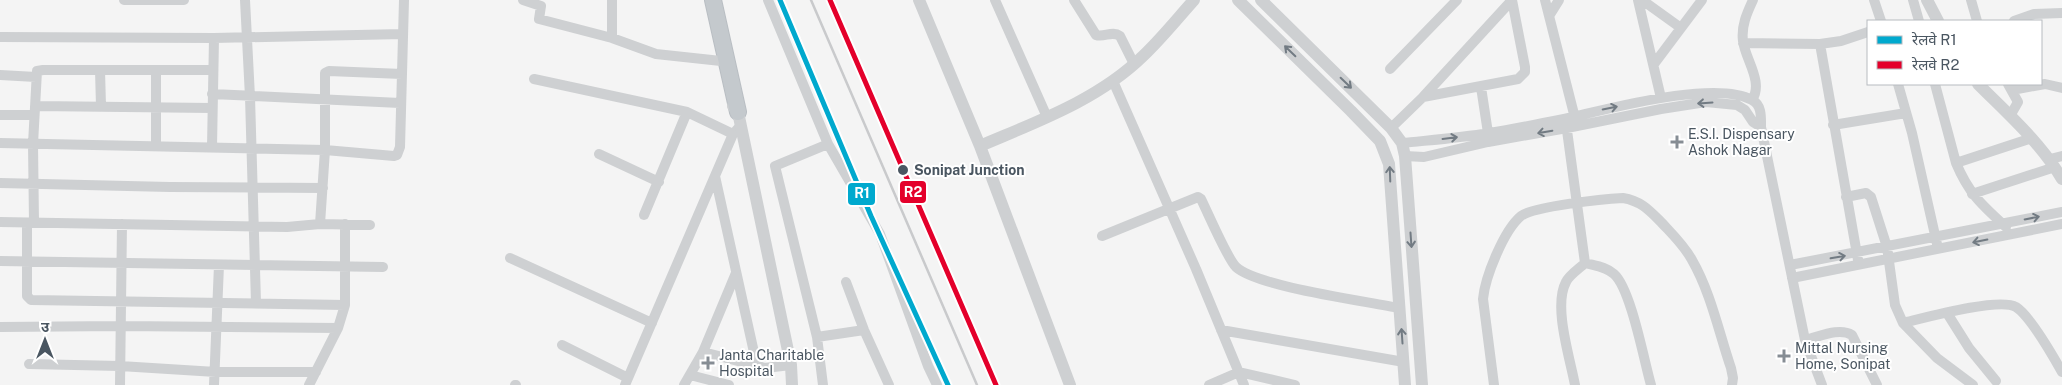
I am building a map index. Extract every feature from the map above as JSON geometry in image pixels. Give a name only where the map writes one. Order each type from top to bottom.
[{"type":"highway","points":[[713,0],[737,124]]},
{"type":"street","points":[[126,0],[184,0]]},
{"type":"street","points":[[245,0],[252,148],[256,304]]},
{"type":"street","points":[[0,143],[325,150],[397,155],[400,147],[404,0]]},
{"type":"street","points":[[523,0],[541,6],[540,19],[612,38],[656,54],[721,61]]},
{"type":"street","points":[[612,0],[612,38]]},
{"type":"street","points":[[708,0],[792,365],[792,385]]},
{"type":"street","points":[[562,346],[627,382],[737,124],[741,106],[719,0]]},
{"type":"street","points":[[768,0],[828,144],[880,234],[928,366],[937,385]]},
{"type":"street","points":[[919,0],[980,146],[1070,385]]},
{"type":"street","points":[[995,0],[1047,117]]},
{"type":"street","points":[[1074,0],[1096,35],[1113,33],[1120,36],[1134,64]]},
{"type":"street","points":[[980,146],[1084,100],[1142,57],[1194,0]]},
{"type":"street","points":[[1238,0],[1351,111],[1380,141],[1384,149],[1389,164],[1406,385]]},
{"type":"street","points":[[1261,0],[1391,128],[1402,143],[1405,156],[1422,385]]},
{"type":"street","points":[[1390,69],[1457,0]]},
{"type":"street","points":[[1391,128],[1423,97],[1512,0]]},
{"type":"street","points":[[1423,97],[1518,79],[1525,72],[1512,0]]},
{"type":"street","points":[[1545,0],[1571,122],[1577,204],[1585,263]]},
{"type":"street","points":[[1549,16],[1559,0]]},
{"type":"street","points":[[1638,0],[1661,98]]},
{"type":"street","points":[[1642,0],[1681,28]]},
{"type":"street","points":[[1654,64],[1702,0]]},
{"type":"street","points":[[1752,100],[1756,94],[1756,83],[1743,42],[1744,23],[1753,0]]},
{"type":"street","points":[[1874,0],[1881,20]]},
{"type":"street","points":[[1913,0],[1919,20]]},
{"type":"street","points":[[1928,0],[1938,20]]},
{"type":"street","points":[[1971,0],[1978,20]]},
{"type":"street","points":[[2017,20],[2034,14],[2062,13]]},
{"type":"street","points":[[1743,42],[1820,44],[1841,41],[1867,32]]},
{"type":"street","points":[[0,37],[214,38],[403,34]]},
{"type":"street","points":[[212,147],[214,38]]},
{"type":"street","points":[[1820,44],[1858,265]]},
{"type":"street","points":[[213,70],[43,70],[37,72],[33,144],[34,183],[27,296],[31,300],[345,305]]},
{"type":"street","points":[[100,70],[101,106]]},
{"type":"street","points":[[156,71],[156,146]]},
{"type":"street","points":[[320,224],[325,150],[324,75],[326,72],[402,74]]},
{"type":"street","points":[[0,75],[36,77]]},
{"type":"street","points":[[534,78],[737,124]]},
{"type":"street","points":[[1113,80],[1244,385]]},
{"type":"street","points":[[2042,84],[2062,88]]},
{"type":"street","points":[[1898,85],[1938,250]]},
{"type":"street","points":[[1935,85],[1956,163],[1972,194],[2014,234]]},
{"type":"street","points":[[1979,85],[2055,160],[2062,179]]},
{"type":"street","points":[[2010,116],[2018,102],[2010,87],[2033,85]]},
{"type":"street","points":[[1481,87],[1488,133]]},
{"type":"street","points":[[212,94],[400,103]]},
{"type":"street","points":[[1405,156],[1424,157],[1571,122],[1661,98],[1729,94],[1752,100],[1759,108],[1762,116],[1761,127],[1805,340],[1822,385]]},
{"type":"street","points":[[1402,143],[1571,122],[1706,102],[1737,105],[1746,110],[1753,122],[1761,127]]},
{"type":"street","points":[[0,115],[35,110],[101,106],[212,108]]},
{"type":"street","points":[[644,215],[687,112]]},
{"type":"street","points":[[1833,125],[1906,113]]},
{"type":"street","points":[[1956,163],[2032,138]]},
{"type":"street","points":[[824,385],[817,337],[775,166],[828,144]]},
{"type":"street","points":[[598,154],[659,182]]},
{"type":"street","points":[[1972,194],[2055,160]]},
{"type":"street","points":[[715,176],[757,366]]},
{"type":"street","points":[[0,183],[323,188]]},
{"type":"street","points":[[1846,197],[1869,194],[1888,247],[1895,305],[1903,323],[1937,358],[1972,385]]},
{"type":"street","points":[[1102,236],[1194,197],[1201,199],[1237,268],[1258,278],[1282,285],[1399,308]]},
{"type":"street","points":[[1494,385],[1483,299],[1485,285],[1493,262],[1514,223],[1530,212],[1613,199],[1634,200],[1643,205],[1679,240],[1692,259],[1701,278],[1731,368],[1732,385]]},
{"type":"street","points":[[1790,265],[1856,254],[2062,212]]},
{"type":"street","points":[[0,222],[300,227],[320,224],[370,225]]},
{"type":"street","points":[[120,385],[122,224]]},
{"type":"street","points":[[308,385],[338,328],[345,305],[345,224]]},
{"type":"street","points":[[1792,278],[2062,224]]},
{"type":"street","points":[[510,258],[652,323]]},
{"type":"street","points":[[0,262],[383,267]]},
{"type":"street","points":[[1575,385],[1560,307],[1566,280],[1585,263]]},
{"type":"street","points":[[1585,263],[1604,268],[1614,274],[1625,290],[1651,385]]},
{"type":"street","points":[[214,385],[216,372],[215,327],[218,266]]},
{"type":"street","points":[[684,385],[703,352],[736,273]]},
{"type":"street","points":[[846,282],[864,330],[889,385]]},
{"type":"street","points":[[1903,323],[1998,304],[2015,306],[2022,312],[2048,347],[2062,372]]},
{"type":"street","points":[[1946,313],[1969,348],[1996,381]]},
{"type":"street","points":[[0,327],[338,328]]},
{"type":"street","points":[[817,337],[864,330]]},
{"type":"street","points":[[1221,330],[1404,362]]},
{"type":"street","points":[[1805,340],[1846,331],[1852,335],[1877,385]]},
{"type":"street","points":[[703,352],[765,368],[792,365]]},
{"type":"street","points":[[29,364],[120,366],[216,372],[316,372]]},
{"type":"street","points":[[1210,385],[1239,372],[1295,385]]},
{"type":"street","points":[[690,375],[729,385]]},
{"type":"railway","points":[[780,0],[871,216],[948,385]]},
{"type":"railway","points":[[811,0],[977,385]]},
{"type":"rail line","name":"R1","points":[[780,0],[871,216],[948,385]]},
{"type":"rail line","name":"R2","points":[[830,0],[996,385]]},
{"type":"place","name":"E.S.I. Dispensary Ashok Nagar","points":[[1677,142]]},
{"type":"place","name":"Sonipat Junction","points":[[903,170]]},
{"type":"place","name":"Mittal Nursing Home, Sonipat","points":[[1784,356]]},
{"type":"place","name":"Janta Charitable Hospital","points":[[708,363]]}]
